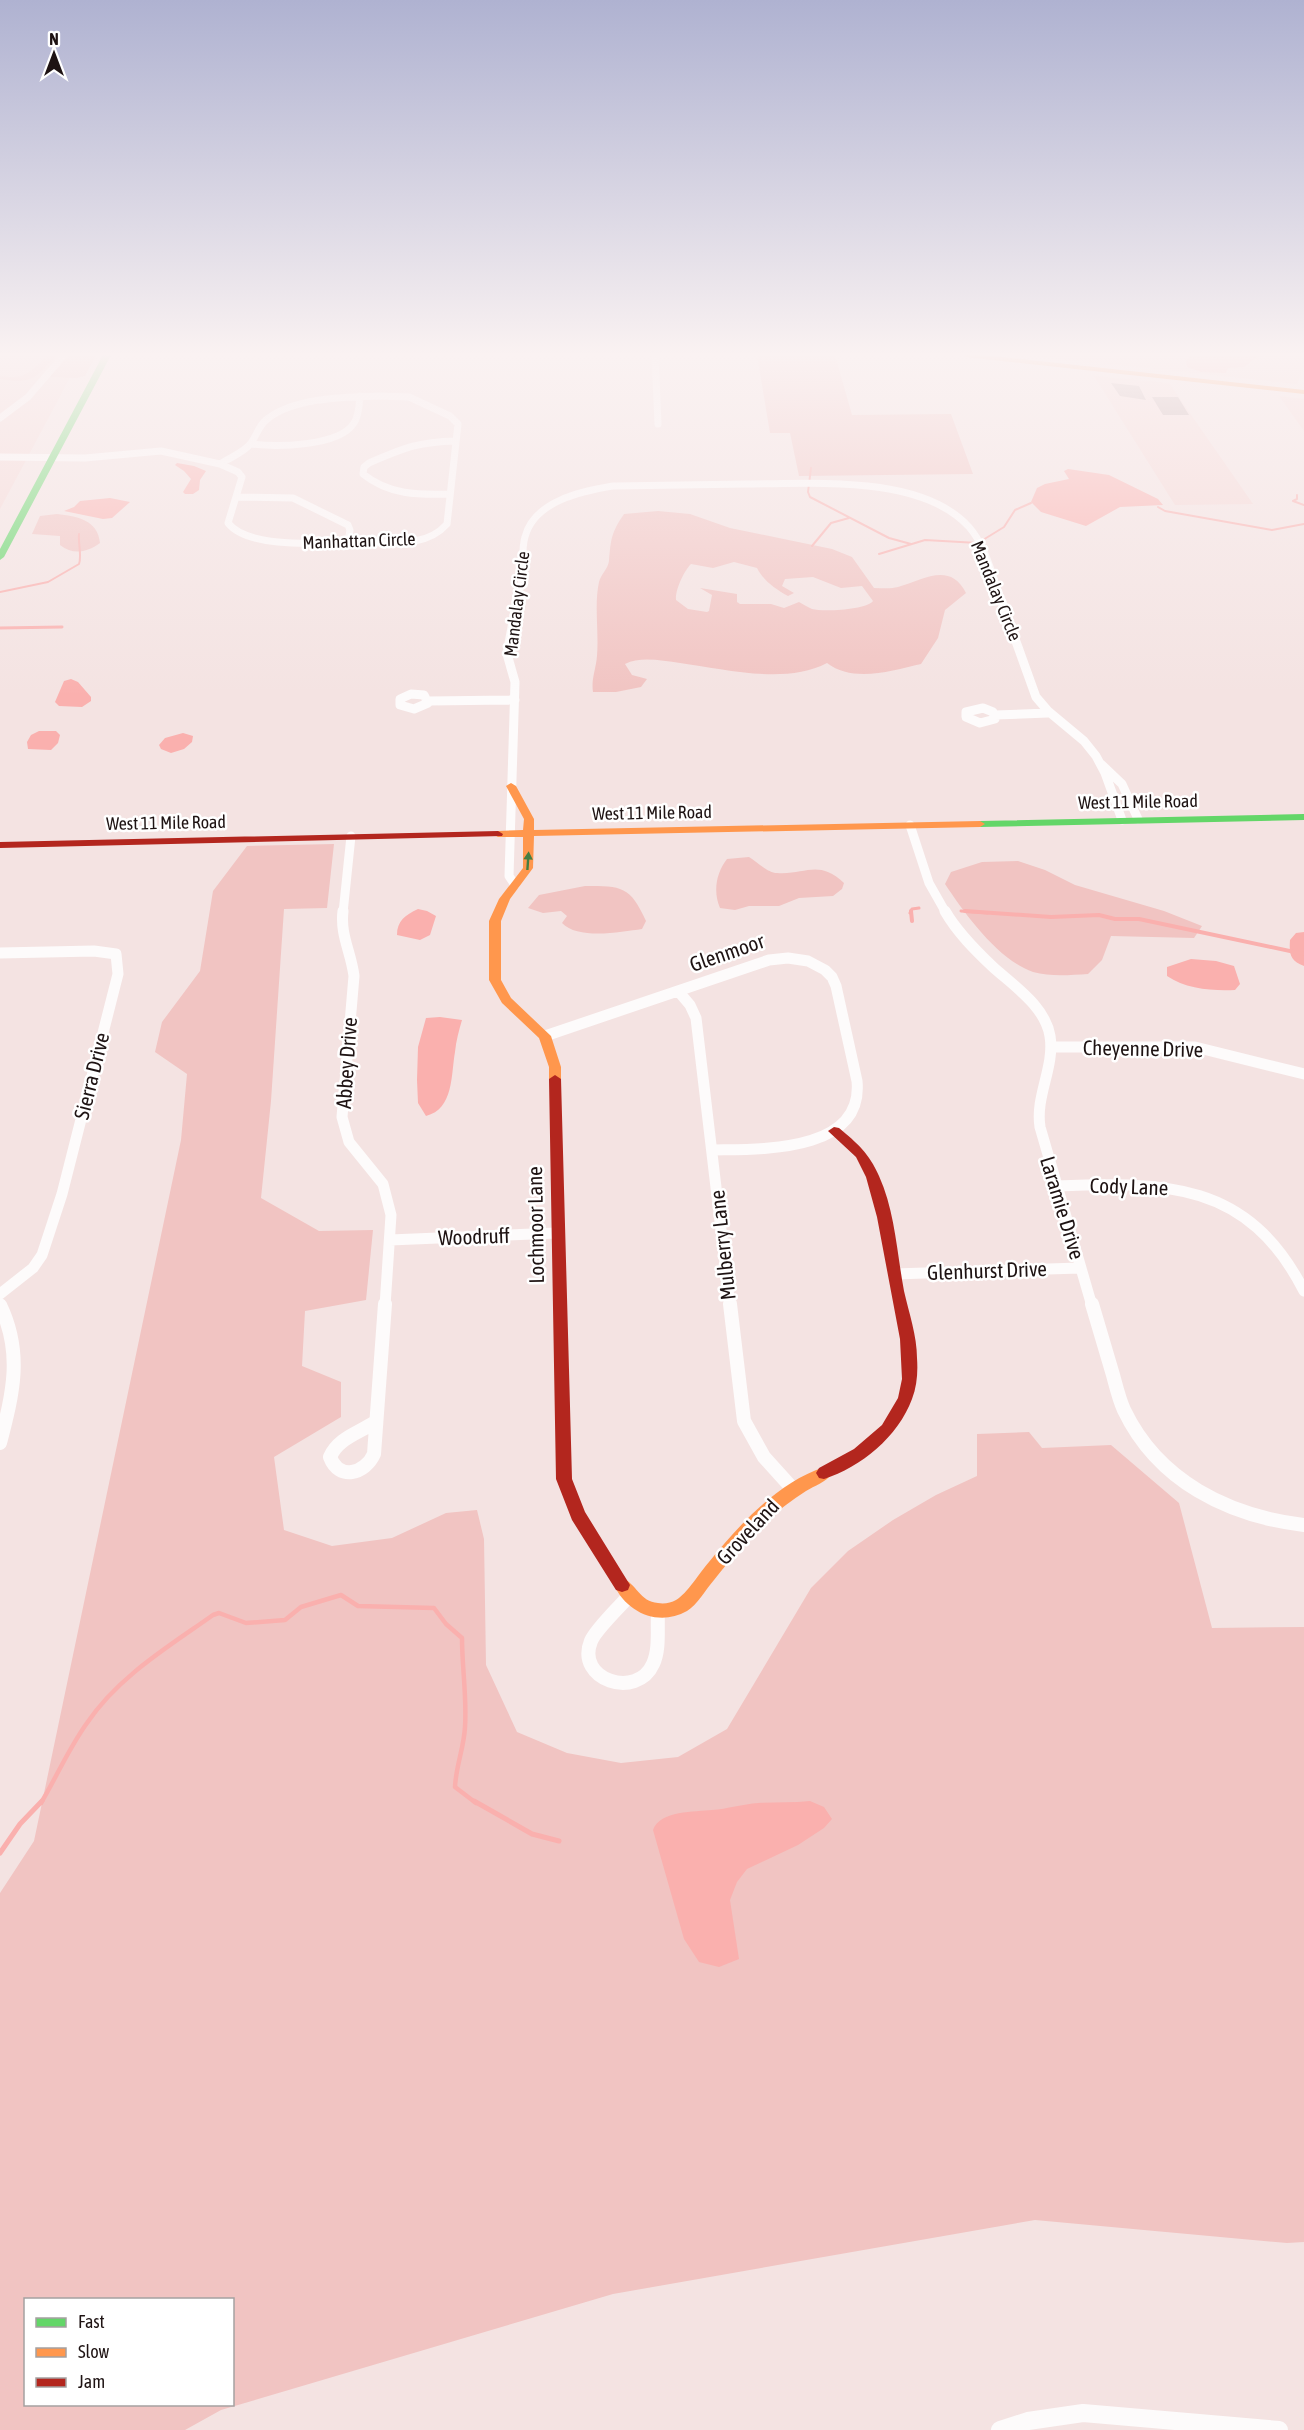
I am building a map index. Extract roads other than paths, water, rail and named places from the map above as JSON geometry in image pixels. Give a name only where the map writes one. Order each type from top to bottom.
[{"type":"street","points":[[0,557],[49,468]]},
{"type":"street","name":"Manhattan Circle","points":[[235,468],[241,473],[229,525],[258,539],[282,543],[416,541],[440,532],[447,524],[453,468]]},
{"type":"street","points":[[364,468],[365,476],[398,493],[450,494]]},
{"type":"street","name":"Mandalay Circle","points":[[515,885],[509,876],[515,682],[507,654],[509,635],[522,580],[526,531],[539,513],[578,494],[613,486],[828,483],[892,489],[942,506],[969,527],[985,555],[1036,697],[1048,713],[1082,739],[1100,764],[1122,820]]},
{"type":"street","points":[[236,497],[293,498],[348,525],[350,530],[348,542]]},
{"type":"street","points":[[429,701],[515,700]]},
{"type":"street","points":[[995,715],[1048,713]]},
{"type":"street","points":[[1100,764],[1122,784],[1138,819]]},
{"type":"street","points":[[512,786],[528,814],[528,870],[515,885],[495,921],[495,980],[506,1000],[545,1036]]},
{"type":"street","name":"West 11 Mile Road","points":[[0,845],[1304,817]]},
{"type":"street","name":"Laramie Drive","points":[[910,825],[920,864],[946,914],[987,961],[1036,1009],[1048,1028],[1051,1047],[1038,1110],[1044,1147],[1123,1408],[1144,1446],[1170,1472],[1211,1500],[1261,1519],[1304,1525]]},
{"type":"street","name":"Abbey Drive","points":[[351,836],[341,928],[352,958],[354,976],[342,1117],[350,1142],[385,1189],[391,1215],[374,1454],[368,1466],[355,1473],[347,1473],[334,1468],[330,1457],[335,1446],[375,1422]]},
{"type":"street","name":"Sierra Drive","points":[[0,953],[94,951],[117,954],[118,974],[62,1194],[42,1255],[33,1268],[0,1294]]},
{"type":"street","name":"Glenmoor","points":[[545,1036],[780,958],[809,962],[828,972],[836,986],[857,1086],[853,1106],[834,1131]]},
{"type":"street","name":"Mulberry Lane","points":[[679,992],[690,1005],[696,1018],[744,1421],[764,1457],[792,1488]]},
{"type":"street","name":"Lochmoor Lane","points":[[545,1036],[552,1055],[555,1074],[564,1479],[578,1515],[630,1595],[641,1605],[658,1613]]},
{"type":"street","name":"Cheyenne Drive","points":[[1051,1047],[1195,1047],[1304,1074]]},
{"type":"street","points":[[713,1150],[803,1144],[834,1131],[853,1145],[870,1168],[894,1274]]},
{"type":"street","name":"Cody Lane","points":[[1056,1186],[1153,1185],[1180,1190],[1218,1202],[1250,1221],[1276,1245],[1288,1259],[1304,1291]]},
{"type":"street","name":"Woodruff","points":[[390,1240],[557,1233]]},
{"type":"street","name":"Glenhurst Drive","points":[[894,1274],[1080,1268]]},
{"type":"street","name":"Groveland","points":[[658,1613],[674,1611],[683,1605],[758,1516],[792,1488],[847,1462],[883,1437],[903,1407],[910,1385],[910,1357],[894,1274]]},
{"type":"street","points":[[0,1305],[9,1321],[15,1352],[13,1390],[0,1443]]},
{"type":"street","points":[[630,1595],[591,1640],[589,1659],[592,1668],[599,1676],[618,1684],[639,1679],[647,1673],[653,1664],[658,1613]]},
{"type":"street","points":[[1002,2430],[1029,2421],[1083,2413],[1279,2430]]},
{"type":"waterway","points":[[811,468],[808,492],[810,497],[889,538],[911,544]]},
{"type":"waterway","points":[[1297,495],[1297,499],[1293,501],[1304,505]]},
{"type":"waterway","points":[[879,554],[925,540],[978,543],[1004,527],[1015,510],[1031,503]]},
{"type":"waterway","points":[[1158,507],[1165,511],[1272,530],[1304,524]]},
{"type":"waterway","points":[[812,546],[831,523],[849,518]]},
{"type":"waterway","points":[[0,592],[48,582],[79,564],[79,534]]},
{"type":"waterway","points":[[0,628],[62,627]]},
{"type":"waterway","points":[[911,911],[919,908]]},
{"type":"waterway","points":[[911,911],[912,921]]},
{"type":"waterway","points":[[961,911],[988,913]]},
{"type":"waterway","points":[[965,911],[1051,917],[1099,915],[1115,919],[1139,919],[1304,954]]},
{"type":"waterway","points":[[41,1803],[74,1742],[100,1706],[145,1663],[213,1615],[219,1613],[246,1623],[285,1620],[301,1607],[341,1595],[358,1606],[434,1608],[446,1624],[462,1638],[465,1727],[455,1787],[476,1803]]},
{"type":"waterway","points":[[0,1853],[20,1824],[42,1801]]},
{"type":"waterway","points":[[474,1801],[532,1834],[559,1841]]}]
